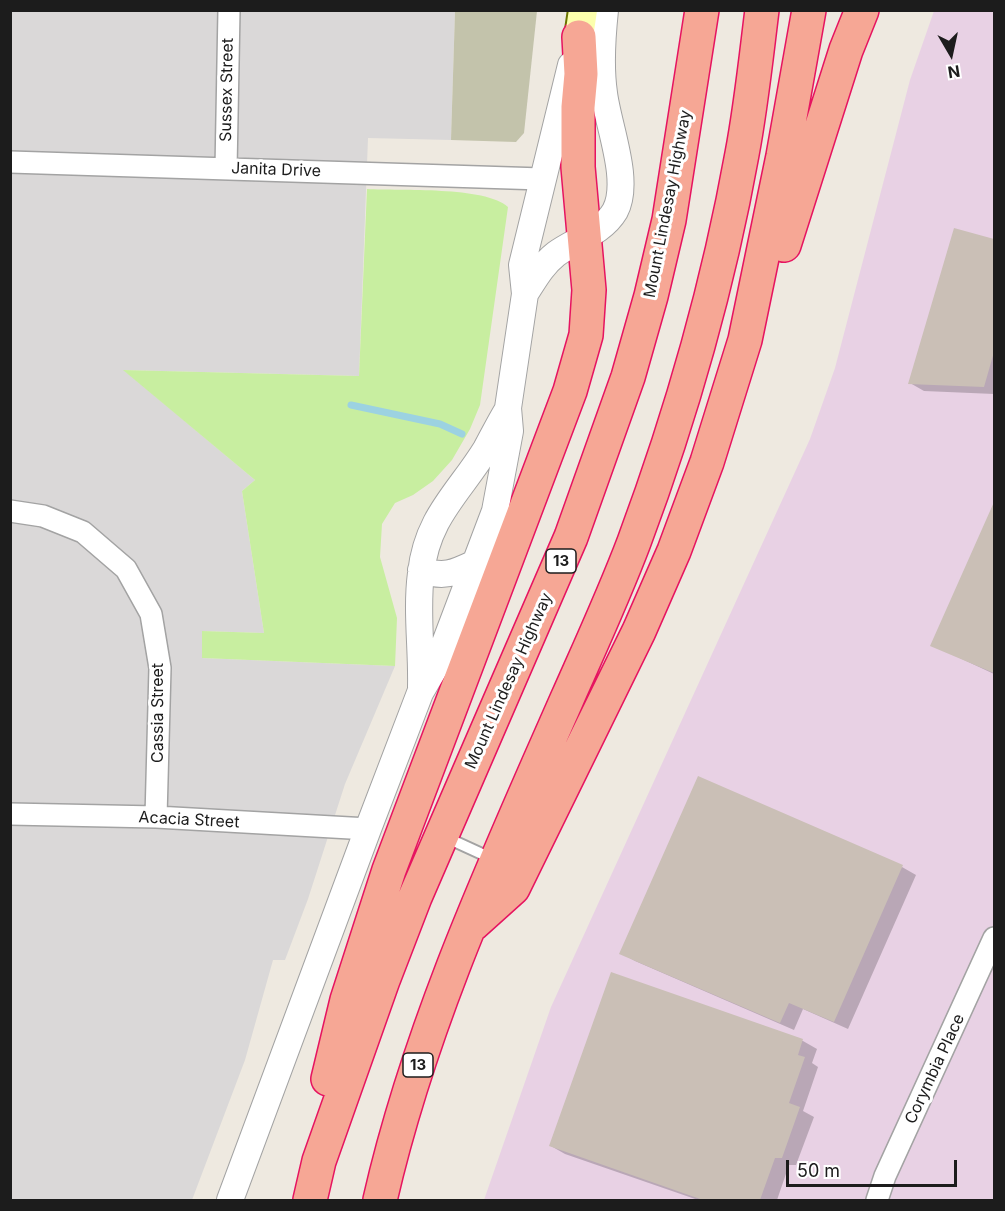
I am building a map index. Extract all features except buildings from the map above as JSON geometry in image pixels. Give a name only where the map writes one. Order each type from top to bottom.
[{"type":"highway","name":"Mount Lindesay Highway","points":[[310,1200],[319,1161],[382,980],[571,537],[628,377],[669,220],[702,10]]},
{"type":"highway","name":"13","points":[[380,1200],[405,1106],[465,932],[633,545],[664,458],[697,353],[722,255],[743,151],[762,10]]},
{"type":"highway","points":[[465,932],[513,888],[639,631],[674,551],[707,462],[745,340],[783,156],[809,10]]},
{"type":"highway","points":[[745,340],[768,294],[843,61],[862,10]]},
{"type":"highway","points":[[319,1161],[319,1114],[347,1000],[368,930],[416,796],[570,391],[586,335],[589,290],[578,167],[581,24]]},
{"type":"street","name":"Sussex Street","points":[[226,168],[229,10]]},
{"type":"street","points":[[525,294],[542,268],[554,256],[596,231],[615,211],[620,191],[618,165],[609,123],[601,60],[605,10]]},
{"type":"street","points":[[230,1200],[420,693],[437,664],[495,511],[510,431],[508,408],[525,294],[522,265],[581,24]]},
{"type":"street","name":"Janita Drive","points":[[10,162],[542,179]]},
{"type":"street","points":[[420,693],[422,660],[418,594],[421,570],[433,528],[450,498],[486,448],[508,408]]},
{"type":"street","name":"Cassia Street","points":[[10,511],[43,516],[83,532],[126,569],[151,614],[160,668],[156,818]]},
{"type":"street","points":[[421,570],[441,575],[476,563]]},
{"type":"street","name":"Acacia Street","points":[[10,814],[156,818],[368,829]]},
{"type":"street","name":"Corymbia Place","points":[[877,1200],[885,1176],[994,938]]},
{"type":"lane","points":[[442,836],[496,860]]},
{"type":"shaded area","points":[[10,11],[455,11],[451,140],[368,138],[359,376],[124,370],[255,480],[242,491],[264,633],[203,631],[202,658],[395,666],[345,784],[308,899],[285,960],[273,960],[245,1060],[192,1200],[11,1200]]},
{"type":"shaded area","points":[[455,11],[537,11],[524,133],[516,142],[451,140]]},
{"type":"shaded area","points":[[934,11],[994,11],[994,1200],[484,1200],[551,1007],[810,439],[835,368],[910,80]]},
{"type":"green space","points":[[367,189],[462,193],[497,200],[508,207],[480,405],[470,429],[452,460],[433,481],[413,495],[395,503],[382,524],[380,557],[397,618],[395,666],[202,658],[202,631],[264,633],[242,491],[255,480],[123,370],[359,376]]},
{"type":"waterway","points":[[351,405],[440,424],[462,434]]}]
